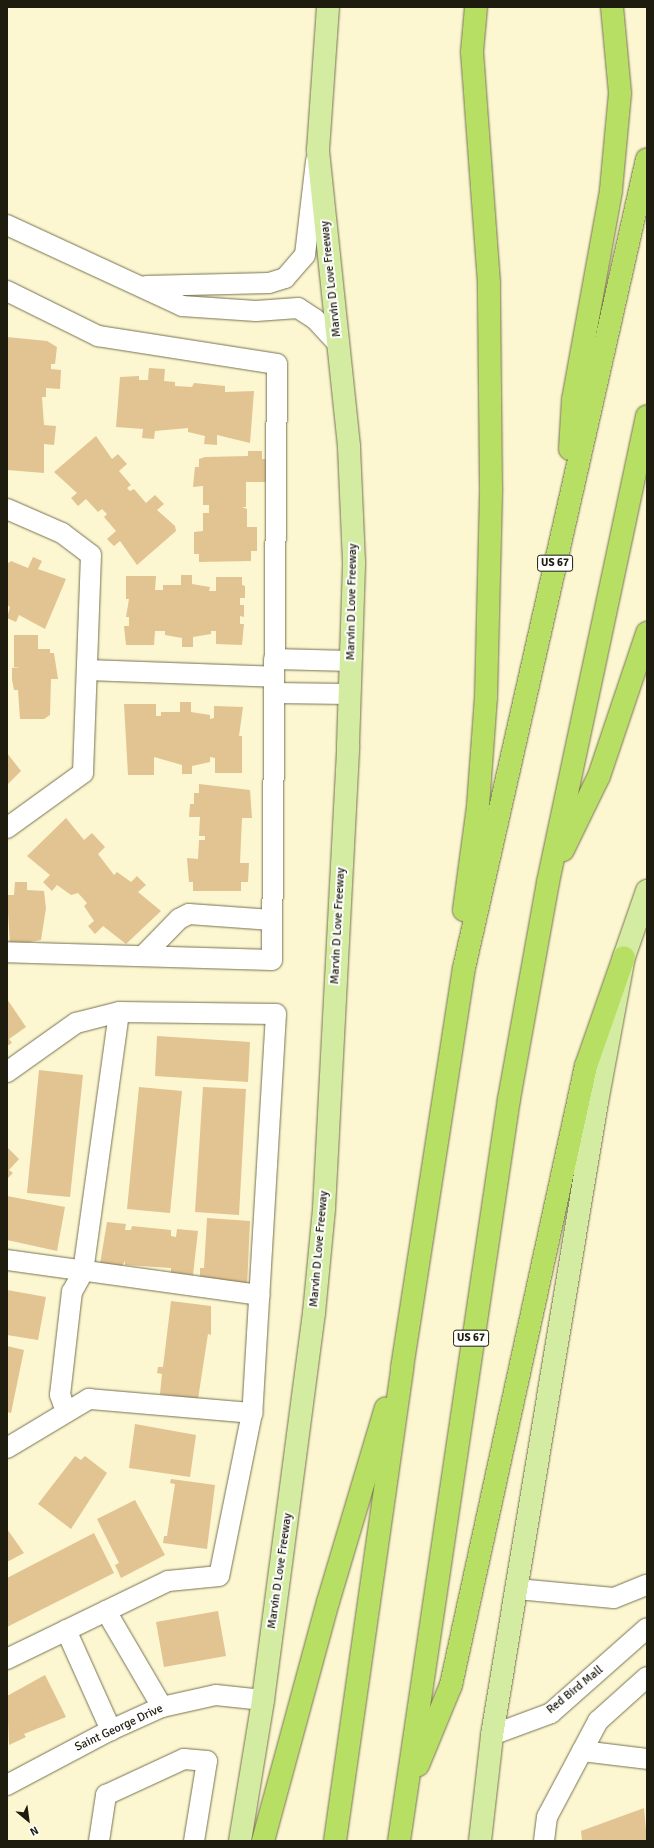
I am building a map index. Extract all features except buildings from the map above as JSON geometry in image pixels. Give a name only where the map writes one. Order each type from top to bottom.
[{"type":"highway","points":[[464,968],[459,939],[478,806],[486,706],[492,487],[489,283],[472,52],[476,7]]},
{"type":"highway","points":[[565,520],[573,400],[611,190],[620,93],[612,7]]},
{"type":"highway","name":"US 67","points":[[335,1841],[402,1368],[464,968],[647,158]]},
{"type":"highway","name":"US 67","points":[[399,1841],[485,1245],[548,882],[647,416]]},
{"type":"highway","points":[[548,882],[599,776],[647,633]]},
{"type":"highway","points":[[406,1796],[451,1685],[586,1066],[624,957]]},
{"type":"highway","points":[[263,1841],[381,1421],[402,1368]]},
{"type":"main road","name":"Marvin D Love Freeway","points":[[240,1841],[263,1700],[314,1312],[324,1209],[351,661],[354,554],[349,446],[318,150],[327,8]]},
{"type":"main road","points":[[480,1841],[492,1735],[624,957],[647,891]]},
{"type":"street","points":[[144,286],[269,283],[285,278],[305,255],[318,150]]},
{"type":"street","points":[[7,225],[144,286],[182,306],[204,310],[298,308],[315,319],[338,344]]},
{"type":"street","points":[[7,290],[98,336],[277,364],[272,960],[7,952]]},
{"type":"street","points":[[7,509],[62,533],[91,555],[83,772],[7,828]]},
{"type":"street","points":[[274,676],[351,661]]},
{"type":"street","points":[[87,670],[274,676],[349,694]]},
{"type":"street","points":[[143,956],[179,919],[189,914],[272,920]]},
{"type":"street","points":[[7,1072],[76,1023],[119,1012],[276,1014],[252,1413],[219,1576],[168,1581],[7,1660]]},
{"type":"street","points":[[66,1412],[60,1395],[72,1292],[83,1272],[119,1012]]},
{"type":"street","points":[[7,1260],[83,1272],[260,1295]]},
{"type":"street","points":[[7,1448],[89,1399],[252,1413]]},
{"type":"street","points":[[517,1588],[614,1598],[647,1585]]},
{"type":"street","points":[[106,1611],[162,1708]]},
{"type":"street","name":"Red Bird Mall","points":[[492,1735],[551,1712],[647,1628]]},
{"type":"street","points":[[66,1630],[111,1730]]},
{"type":"street","points":[[544,1841],[547,1817],[598,1721],[647,1677]]},
{"type":"street","name":"Saint George Drive","points":[[7,1785],[111,1730],[162,1708],[216,1695],[263,1700]]},
{"type":"street","points":[[582,1751],[647,1759]]},
{"type":"street","points":[[99,1841],[106,1795],[184,1759],[207,1761],[194,1841]]}]
